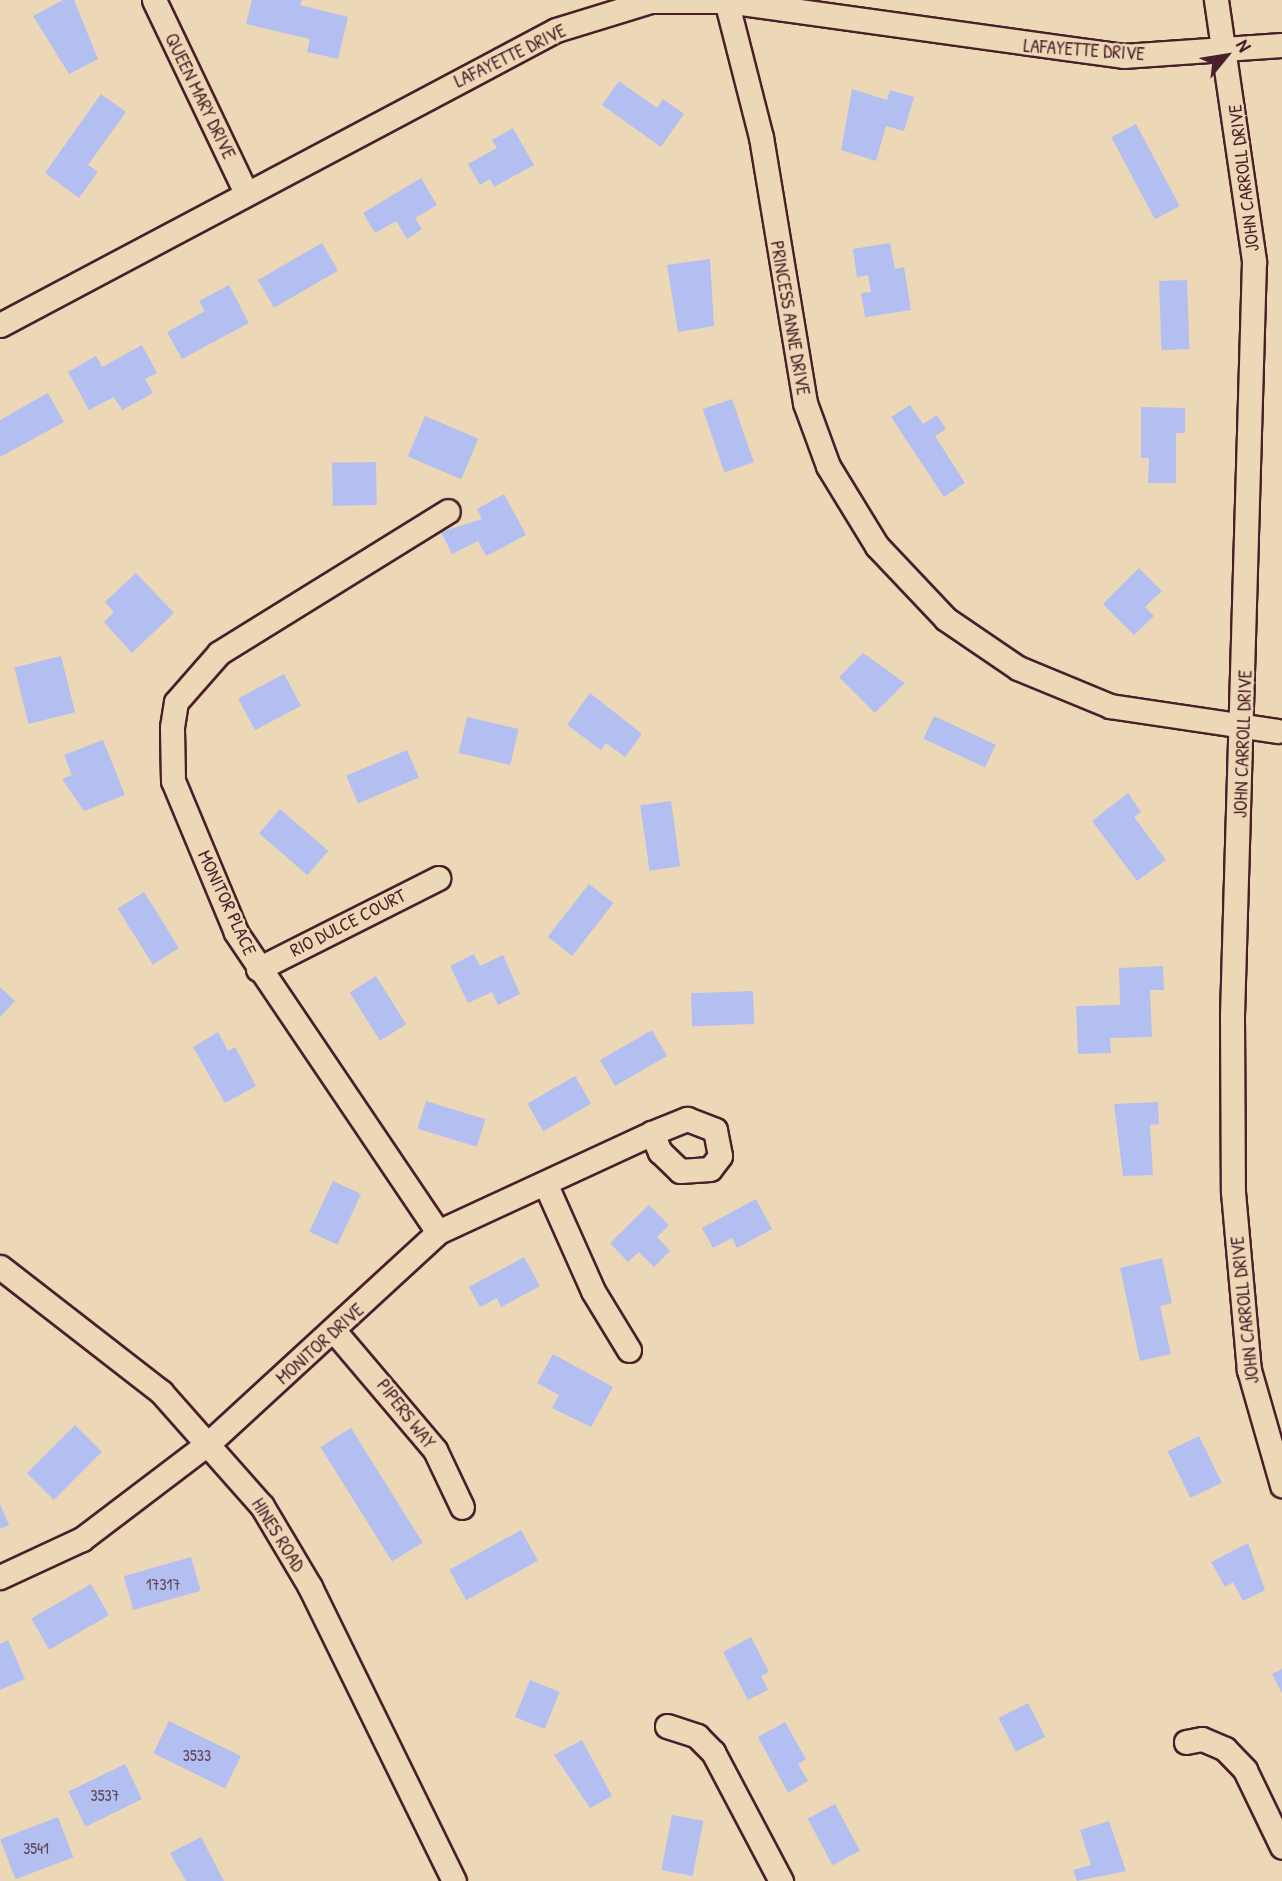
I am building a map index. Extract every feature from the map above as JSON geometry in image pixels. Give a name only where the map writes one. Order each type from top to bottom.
[{"type":"street","name":"QUEEN MARY DRIVE","points":[[154,0],[246,193]]},
{"type":"street","name":"JOHN CARROLL DRIVE","points":[[1216,0],[1229,52],[1254,261],[1245,728],[1232,1016],[1233,1192],[1250,1370],[1282,1485]]},
{"type":"street","name":"LAFAYETTE DRIVE","points":[[0,325],[556,30],[650,1],[726,1],[1063,52],[1229,52],[1282,45]]},
{"type":"street","name":"PRINCESS ANNE DRIVE","points":[[726,1],[761,137],[805,403],[828,466],[877,547],[946,619],[1018,668],[1110,706],[1277,731]]},
{"type":"street","name":"MONITOR PLACE","points":[[438,1232],[258,969],[173,781],[172,727],[176,702],[200,670],[253,628],[316,595],[448,511]]},
{"type":"street","name":"RIO DULCE COURT","points":[[258,969],[438,878]]},
{"type":"street","name":"MONITOR DRIVE","points":[[0,1577],[82,1539],[210,1442],[335,1332],[438,1232],[652,1133]]},
{"type":"street","points":[[545,1183],[593,1291],[629,1350]]},
{"type":"street","name":"HINES ROAD","points":[[0,1268],[161,1392],[210,1442],[262,1506],[310,1587],[454,1881]]},
{"type":"street","name":"PIPERS WAY","points":[[335,1332],[435,1450],[462,1507]]},
{"type":"street","points":[[667,1726],[697,1736],[713,1752],[781,1881]]},
{"type":"street","points":[[1186,1742],[1202,1739],[1225,1749],[1245,1770],[1282,1847]]},
{"type":"building","points":[[63,0],[74,0],[98,59],[69,74],[33,16]]},
{"type":"building","points":[[252,0],[302,0],[300,5],[348,17],[338,59],[307,52],[310,39],[246,24]]},
{"type":"building","points":[[619,81],[657,108],[663,99],[684,114],[661,147],[602,105]]},
{"type":"building","points":[[852,89],[887,100],[890,90],[914,97],[904,131],[886,126],[876,161],[841,150]]},
{"type":"building","points":[[101,94],[126,112],[88,165],[98,172],[79,198],[45,173]]},
{"type":"building","points":[[1136,124],[1180,206],[1155,219],[1111,137]]},
{"type":"building","points":[[513,128],[534,165],[494,187],[490,179],[480,185],[468,164],[497,148],[492,140]]},
{"type":"building","points":[[421,178],[437,205],[415,218],[422,229],[407,239],[396,221],[375,233],[363,213]]},
{"type":"building","points":[[322,243],[338,271],[274,308],[258,280]]},
{"type":"building","points":[[890,243],[895,269],[904,267],[911,310],[865,317],[861,293],[871,292],[868,275],[857,277],[853,249]]},
{"type":"building","points":[[710,259],[714,326],[678,332],[667,265]]},
{"type":"building","points":[[1187,280],[1189,349],[1161,350],[1159,281]]},
{"type":"building","points":[[229,285],[249,323],[182,359],[167,332],[205,311],[199,301]]},
{"type":"building","points":[[142,345],[157,373],[145,379],[153,393],[122,410],[114,397],[89,410],[68,372],[96,356],[102,367]]},
{"type":"building","points":[[48,393],[64,422],[0,457],[0,420]]},
{"type":"building","points":[[732,399],[754,462],[725,472],[703,409]]},
{"type":"building","points":[[910,405],[923,424],[937,415],[946,429],[935,436],[965,483],[944,497],[891,417]]},
{"type":"building","points":[[1141,407],[1185,408],[1185,433],[1176,433],[1176,483],[1148,483],[1149,458],[1141,458]]},
{"type":"building","points":[[425,416],[478,439],[461,479],[408,457]]},
{"type":"building","points":[[376,462],[377,505],[333,506],[332,463]]},
{"type":"building","points":[[504,494],[526,535],[486,556],[478,541],[452,554],[441,532],[482,519],[477,509]]},
{"type":"building","points":[[1139,568],[1162,591],[1145,607],[1154,616],[1134,635],[1103,604]]},
{"type":"building","points":[[136,573],[174,613],[132,653],[104,622],[114,612],[105,602]]},
{"type":"building","points":[[863,653],[905,683],[875,713],[839,677]]},
{"type":"building","points":[[61,656],[75,712],[28,724],[14,668]]},
{"type":"building","points":[[284,674],[301,706],[255,730],[238,698]]},
{"type":"building","points":[[590,693],[642,734],[625,757],[606,743],[601,750],[567,725]]},
{"type":"building","points":[[934,716],[996,745],[985,767],[923,739]]},
{"type":"building","points":[[467,717],[519,729],[510,765],[459,753]]},
{"type":"building","points":[[103,740],[125,795],[84,811],[62,779],[72,775],[64,755]]},
{"type":"building","points":[[407,750],[419,778],[358,803],[346,776]]},
{"type":"building","points":[[1128,793],[1141,812],[1134,817],[1166,860],[1137,881],[1092,821]]},
{"type":"building","points":[[671,801],[680,866],[649,871],[640,805]]},
{"type":"building","points":[[280,809],[328,851],[307,875],[259,833]]},
{"type":"building","points":[[589,884],[613,903],[572,956],[548,937]]},
{"type":"building","points":[[144,892],[179,948],[153,964],[118,908]]},
{"type":"building","points":[[474,954],[480,966],[503,955],[520,994],[498,1005],[492,992],[468,1003],[450,966]]},
{"type":"building","points":[[1163,966],[1164,990],[1150,990],[1152,1037],[1110,1038],[1111,1053],[1078,1054],[1076,1006],[1120,1005],[1119,968]]},
{"type":"building","points":[[376,976],[406,1024],[380,1041],[350,992]]},
{"type":"building","points":[[0,987],[15,1001],[0,1017]]},
{"type":"building","points":[[753,991],[754,1024],[692,1026],[691,993]]},
{"type":"building","points":[[652,1030],[667,1056],[615,1086],[600,1060]]},
{"type":"building","points":[[218,1032],[228,1051],[235,1047],[256,1086],[225,1103],[193,1047]]},
{"type":"building","points":[[575,1076],[591,1104],[543,1131],[527,1104]]},
{"type":"building","points":[[426,1101],[485,1119],[477,1147],[418,1129]]},
{"type":"building","points":[[1158,1102],[1159,1124],[1150,1125],[1153,1175],[1123,1176],[1114,1104]]},
{"type":"building","points":[[333,1181],[361,1194],[337,1245],[309,1232]]},
{"type":"building","points":[[756,1199],[772,1229],[737,1248],[732,1238],[713,1248],[702,1228]]},
{"type":"building","points":[[649,1205],[669,1225],[657,1237],[670,1251],[654,1267],[639,1252],[628,1262],[610,1243]]},
{"type":"building","points":[[524,1257],[540,1286],[501,1307],[497,1298],[480,1307],[469,1287]]},
{"type":"building","points":[[1162,1258],[1172,1303],[1160,1306],[1171,1354],[1140,1361],[1120,1268]]},
{"type":"building","points":[[553,1354],[613,1387],[591,1427],[552,1408],[559,1395],[537,1383]]},
{"type":"building","points":[[75,1425],[102,1452],[54,1500],[27,1473]]},
{"type":"building","points":[[351,1428],[423,1542],[392,1562],[320,1447]]},
{"type":"building","points":[[1199,1436],[1222,1483],[1190,1498],[1168,1451]]},
{"type":"building","points":[[0,1504],[9,1525],[0,1529]]},
{"type":"building","points":[[521,1530],[538,1561],[466,1600],[449,1570]]},
{"type":"building","points":[[1248,1543],[1265,1590],[1243,1601],[1233,1582],[1225,1587],[1211,1562]]},
{"type":"building","points":[[191,1557],[201,1591],[133,1610],[124,1576]]},
{"type":"building","points":[[91,1584],[109,1615],[49,1650],[31,1618]]},
{"type":"building","points":[[751,1637],[769,1672],[761,1676],[768,1690],[748,1700],[723,1652]]},
{"type":"building","points":[[8,1640],[25,1679],[0,1690],[0,1644]]},
{"type":"building","points":[[1282,1669],[1282,1693],[1272,1674]]},
{"type":"building","points":[[530,1680],[560,1692],[545,1729],[515,1717]]},
{"type":"building","points":[[1028,1703],[1045,1737],[1016,1752],[999,1718]]},
{"type":"building","points":[[169,1721],[241,1756],[225,1788],[153,1753]]},
{"type":"building","points":[[785,1722],[806,1759],[798,1764],[808,1781],[788,1793],[758,1737]]},
{"type":"building","points":[[582,1740],[612,1796],[590,1808],[554,1755]]},
{"type":"building","points":[[125,1764],[142,1799],[85,1827],[68,1792]]},
{"type":"building","points":[[835,1804],[860,1851],[833,1865],[808,1819]]},
{"type":"building","points":[[672,1815],[703,1821],[693,1876],[661,1870]]},
{"type":"building","points":[[58,1817],[73,1857],[16,1879],[0,1839]]},
{"type":"building","points":[[1109,1821],[1126,1871],[1077,1881],[1073,1870],[1091,1865],[1080,1830]]},
{"type":"building","points":[[201,1837],[224,1881],[186,1881],[170,1853]]}]
